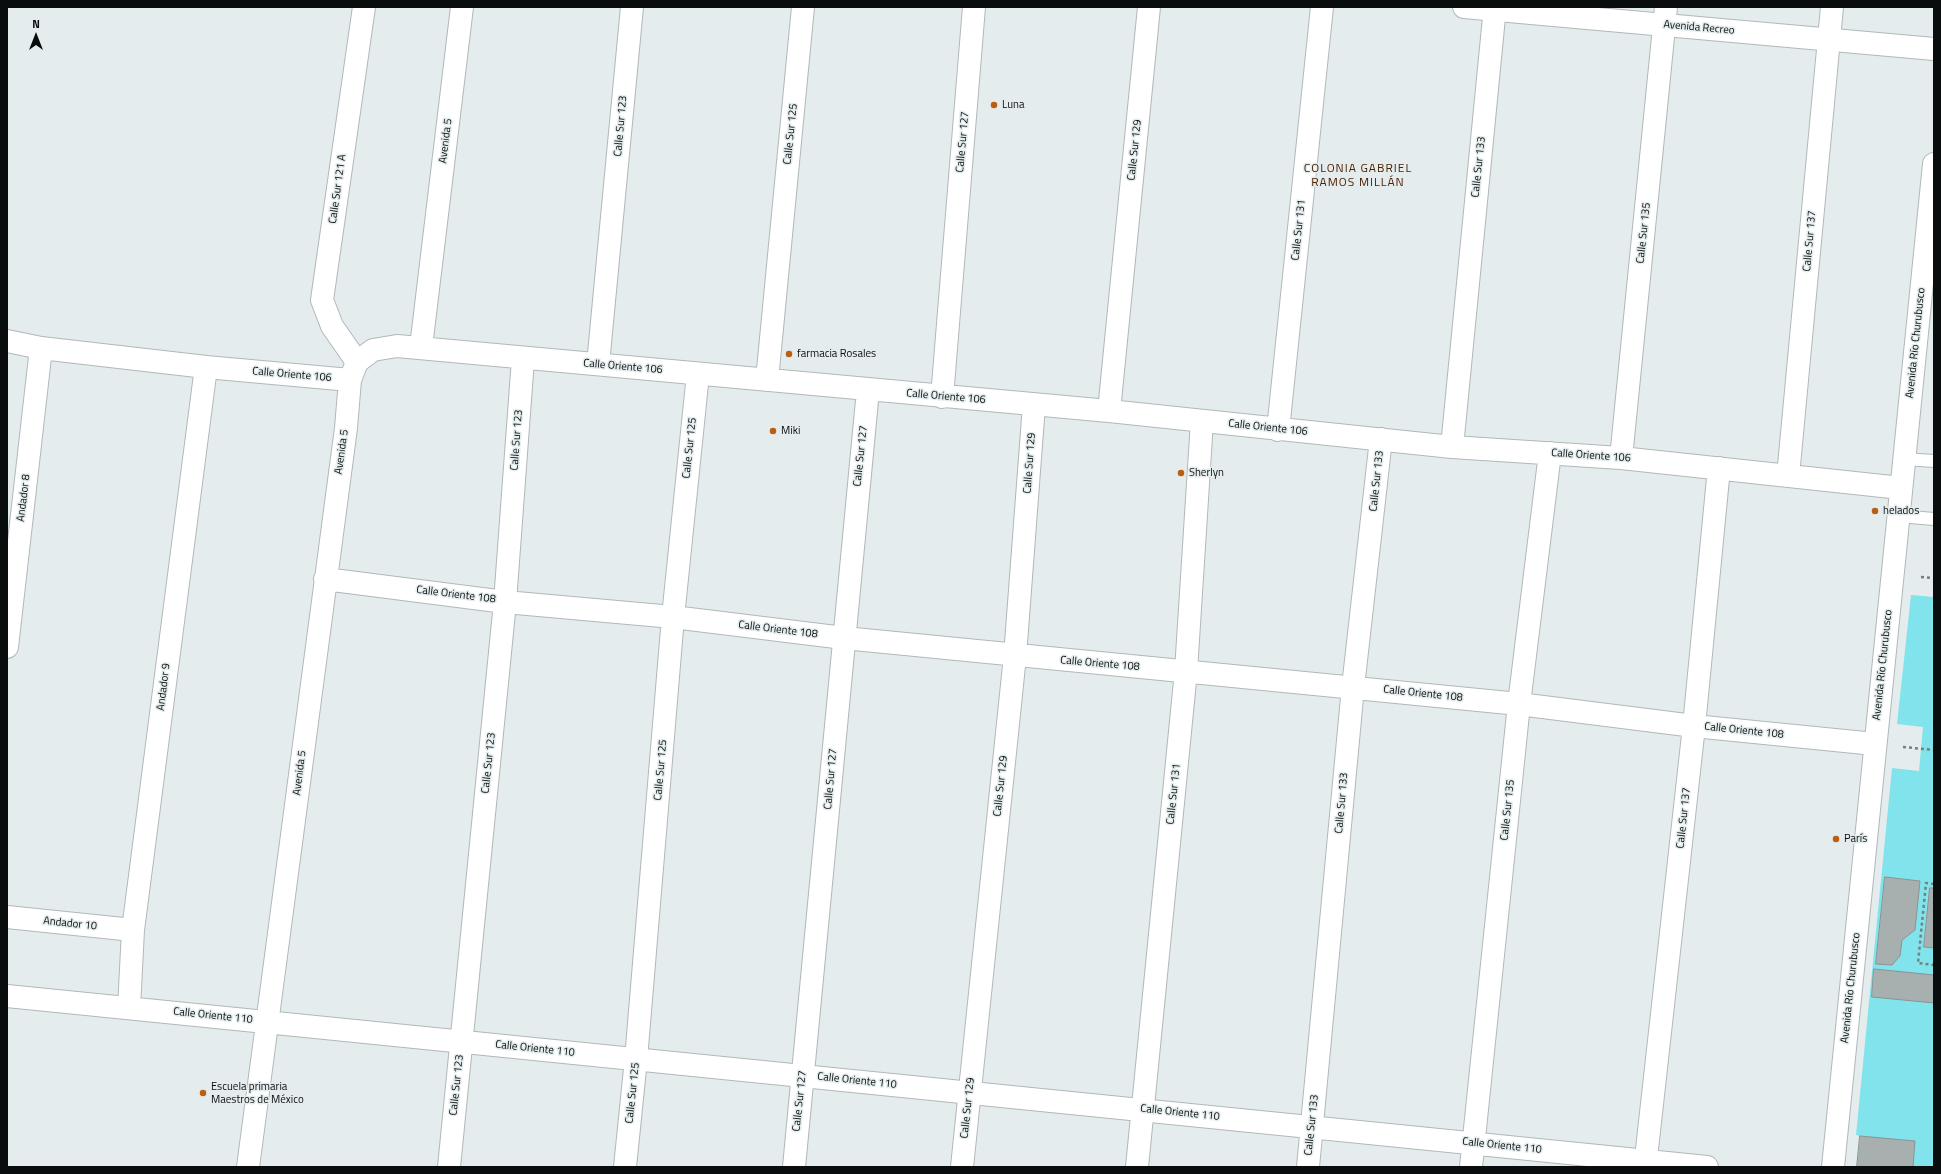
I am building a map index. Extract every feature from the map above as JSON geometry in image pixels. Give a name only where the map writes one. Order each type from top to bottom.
[{"type":"street","name":"Calle Sur 121 A","points":[[354,371],[332,326],[322,300],[364,7]]},
{"type":"street","name":"Avenida 5","points":[[421,347],[462,7]]},
{"type":"street","name":"Calle Sur 123","points":[[598,364],[632,7]]},
{"type":"street","name":"Calle Sur 125","points":[[767,380],[803,7]]},
{"type":"street","name":"Calle Sur 127","points":[[942,397],[974,7]]},
{"type":"street","name":"Calle Sur 129","points":[[1109,412],[1149,7]]},
{"type":"street","name":"Calle Sur 131","points":[[1278,430],[1322,7]]},
{"type":"street","name":"Avenida Recreo","points":[[1464,7],[1665,16],[1829,39],[1934,49]]},
{"type":"street","name":"Calle Sur 137","points":[[1788,476],[1832,7]]},
{"type":"street","name":"Calle Sur 133","points":[[1452,447],[1495,8]]},
{"type":"street","name":"Calle Sur 135","points":[[1621,458],[1665,16]]},
{"type":"street","name":"Avenida Río Churubusco","points":[[1833,1167],[1934,164]]},
{"type":"street","name":"Calle Oriente 106","points":[[7,341],[41,348],[206,367],[354,371],[373,350],[397,346],[421,347],[523,359],[598,364],[1109,412],[1452,447],[1621,458],[1901,488]]},
{"type":"street","name":"Andador 8","points":[[7,647],[41,348]]},
{"type":"street","name":"Calle Sur 123","points":[[448,1167],[505,602],[523,359]]},
{"type":"street","name":"Andador 9","points":[[129,1008],[133,930],[206,367]]},
{"type":"street","name":"Avenida 5","points":[[248,1167],[269,1022],[325,578],[354,371]]},
{"type":"street","name":"Calle Sur 125","points":[[625,1167],[636,1059],[673,618],[698,374]]},
{"type":"street","name":"Calle Sur 127","points":[[794,1167],[868,390]]},
{"type":"street","name":"Calle Sur 129","points":[[962,1167],[1015,656],[1034,405]]},
{"type":"street","name":"Calle Sur 131","points":[[1137,1167],[1186,671],[1202,421]]},
{"type":"street","name":"Calle Sur 133","points":[[1308,1167],[1353,687],[1381,439]]},
{"type":"street","name":"Calle Sur 135","points":[[1471,1167],[1519,704],[1550,454]]},
{"type":"street","name":"Calle Sur 137","points":[[1645,1164],[1694,726],[1719,468]]},
{"type":"street","name":"Calle Oriente 108","points":[[325,578],[505,602],[673,618],[1015,656],[1186,671],[1519,704],[1694,726],[1875,744]]},
{"type":"street","name":"Andador 10","points":[[7,917],[133,930]]},
{"type":"street","name":"Calle Oriente 110","points":[[7,996],[1473,1143],[1645,1164],[1708,1167]]},
{"type":"lane","points":[[1904,459],[1934,461]]},
{"type":"lane","points":[[1898,516],[1934,519]]},
{"type":"path","points":[[1922,749],[1934,750]]},
{"type":"path","points":[[1934,884],[1926,884],[1918,963],[1934,965]]},
{"type":"shaded area","points":[[1911,595],[1934,597],[1934,1167],[1857,1167],[1860,1136],[1856,1135],[1892,768],[1919,771],[1923,727],[1897,724]]},
{"type":"building","points":[[1885,877],[1920,881],[1915,930],[1902,940],[1900,956],[1892,965],[1876,964]]},
{"type":"building","points":[[1930,888],[1934,888],[1934,948],[1924,947]]},
{"type":"building","points":[[1874,969],[1934,975],[1934,1003],[1872,997]]},
{"type":"building","points":[[1860,1136],[1915,1141],[1913,1167],[1857,1167]]},
{"type":"place","name":"Luna","points":[[994,105]]},
{"type":"place","name":"farmacia Rosales","points":[[789,354]]},
{"type":"place","name":"Miki","points":[[773,431]]},
{"type":"place","name":"Sherlyn","points":[[1181,473]]},
{"type":"place","name":"helados","points":[[1875,511]]},
{"type":"place","name":"París","points":[[1836,839]]},
{"type":"place","name":"Escuela primaria Maestros de México","points":[[203,1093]]},
{"type":"district","name":"COLONIA GABRIEL RAMOS MILLÁN","points":[[1358,176]]}]
